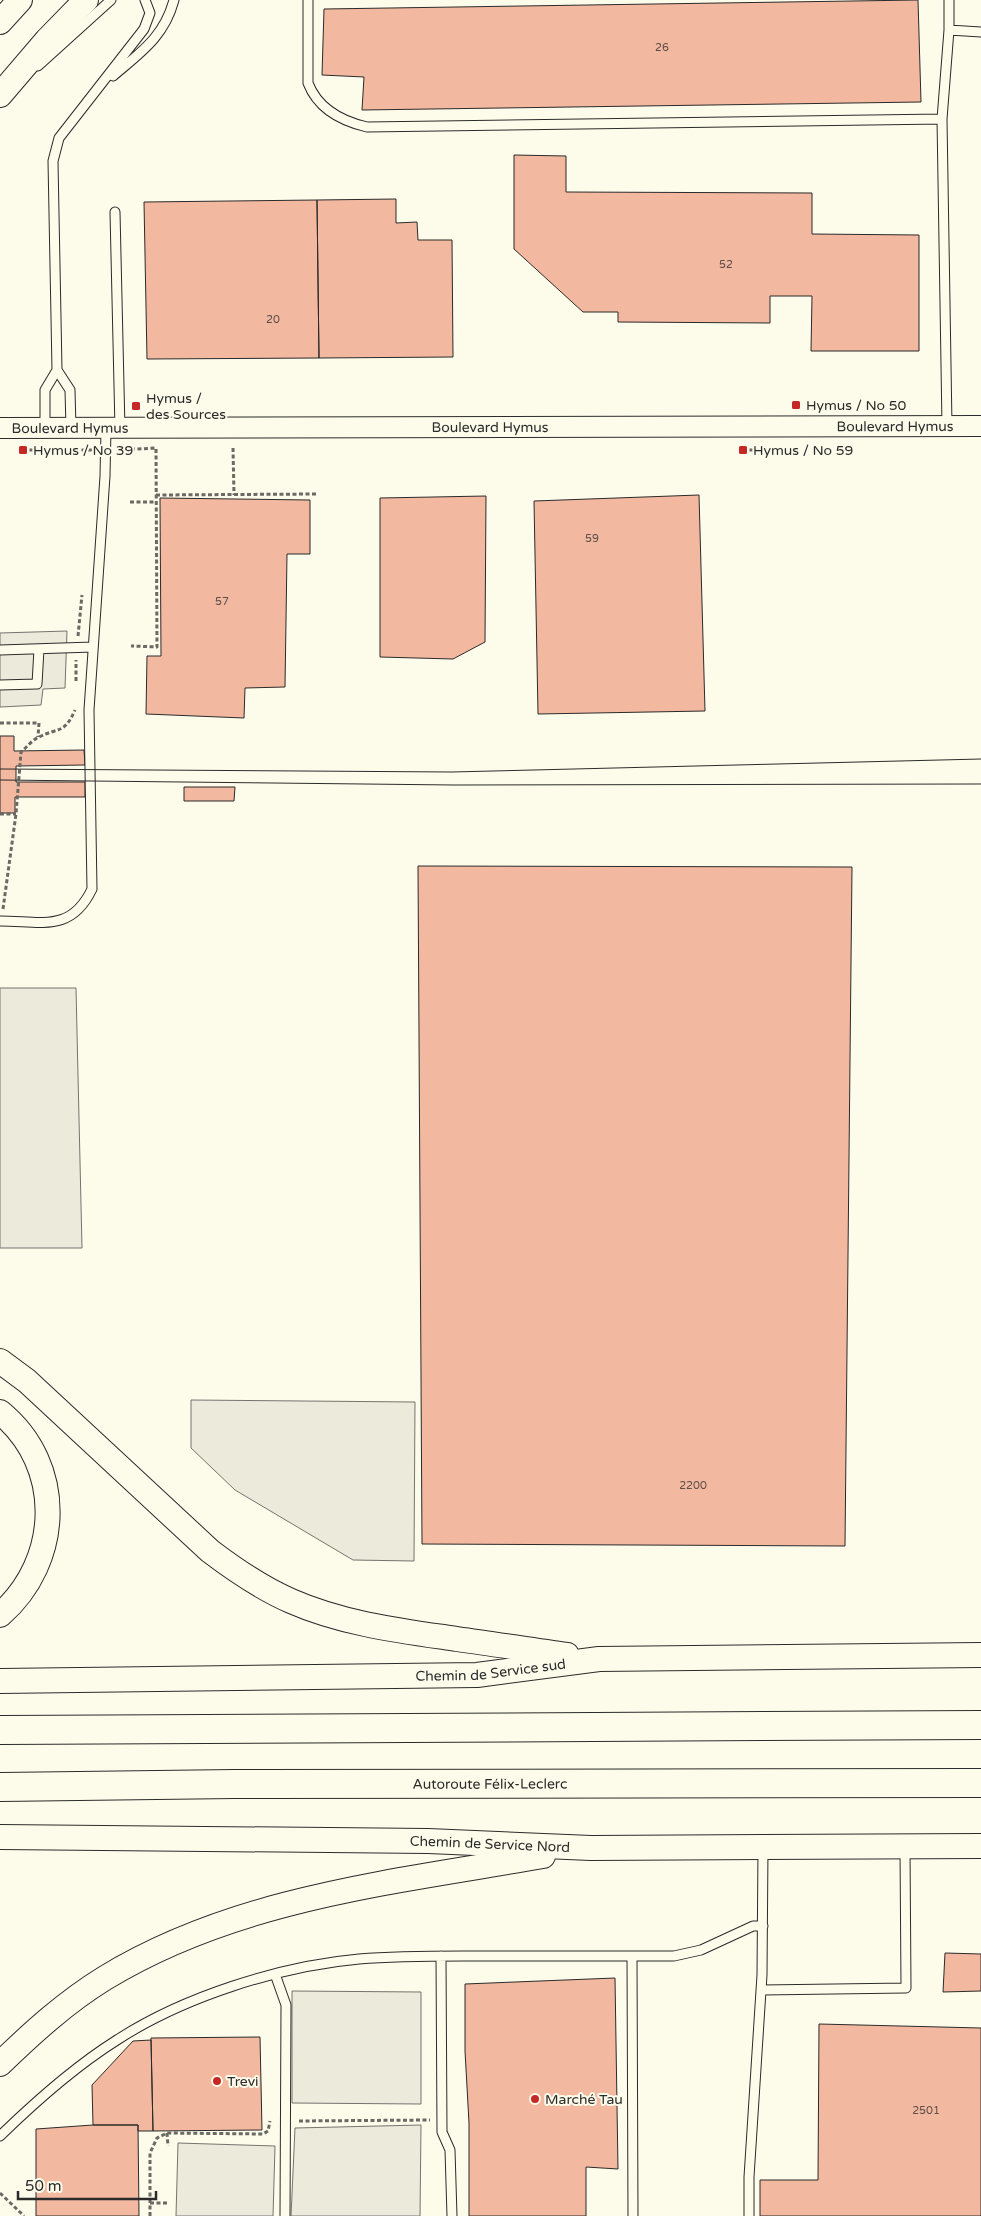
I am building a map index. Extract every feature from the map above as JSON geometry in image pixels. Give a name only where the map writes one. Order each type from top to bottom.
[{"type":"highway","points":[[0,1730],[981,1725]]},
{"type":"highway","name":"Autoroute Félix-Leclerc","points":[[0,1787],[264,1784],[981,1783]]},
{"type":"main road","points":[[0,22],[20,0]]},
{"type":"main road","points":[[0,95],[47,40],[86,0]]},
{"type":"main road","points":[[0,1361],[27,1381],[210,1551],[272,1592],[310,1608],[366,1624],[428,1635],[598,1659]]},
{"type":"main road","points":[[0,1412],[20,1431],[40,1465],[45,1483],[49,1519],[41,1555],[33,1574],[14,1603],[0,1615]]},
{"type":"main road","name":"Chemin de Service sud","points":[[0,1681],[477,1675],[598,1659],[981,1655]]},
{"type":"main road","name":"Chemin de Service Nord","points":[[0,1837],[428,1841],[591,1848],[981,1846]]},
{"type":"main road","points":[[0,2064],[43,2023],[105,1979],[159,1949],[218,1925],[281,1906],[361,1888],[591,1848]]},
{"type":"street","name":"Boulevard Hymus","points":[[0,428],[981,426]]},
{"type":"lane","points":[[0,102],[111,0]]},
{"type":"lane","points":[[71,429],[70,390],[57,370],[53,161],[55,149],[64,130],[102,85],[148,21],[150,13],[145,0]]},
{"type":"lane","points":[[102,85],[160,34],[166,24],[174,0]]},
{"type":"lane","points":[[308,0],[308,84],[312,94],[321,106],[355,124],[367,127],[942,119]]},
{"type":"lane","points":[[947,426],[942,119],[949,30],[949,0]]},
{"type":"lane","points":[[949,30],[981,32]]},
{"type":"lane","points":[[0,921],[52,922],[71,917],[85,904],[92,889],[89,710],[105,476],[105,450],[113,429],[115,212]]},
{"type":"lane","points":[[46,428],[45,390],[57,370]]},
{"type":"lane","points":[[0,650],[93,647]]},
{"type":"lane","points":[[0,685],[37,684],[40,649]]},
{"type":"lane","points":[[761,1990],[906,1988],[905,1847]]},
{"type":"lane","points":[[749,2216],[749,2177],[761,1990],[763,1848]]},
{"type":"lane","points":[[0,2136],[42,2096],[136,2028],[208,1995],[276,1974],[357,1959],[441,1956],[632,1956],[686,1954],[702,1950],[753,1926],[763,1926]]},
{"type":"lane","points":[[441,1956],[442,2132],[450,2150],[452,2216]]},
{"type":"lane","points":[[632,1956],[633,2216]]},
{"type":"lane","points":[[276,1974],[286,2005],[285,2216]]},
{"type":"path","points":[[22,450],[156,448],[157,647],[131,646]]},
{"type":"path","points":[[233,448],[234,494]]},
{"type":"path","points":[[743,450],[774,450]]},
{"type":"path","points":[[156,495],[317,494]]},
{"type":"path","points":[[130,502],[156,502]]},
{"type":"path","points":[[76,686],[82,589]]},
{"type":"path","points":[[0,911],[3,910],[16,814],[21,752],[38,737],[56,732],[64,727],[73,715],[75,702]]},
{"type":"path","points":[[0,722],[39,723],[38,737]]},
{"type":"path","points":[[0,814],[16,814]]},
{"type":"path","points":[[297,2121],[431,2120]]},
{"type":"path","points":[[150,2216],[150,2153],[156,2138],[167,2133],[263,2134],[268,2131],[270,2121]]},
{"type":"path","points":[[167,2133],[168,2146]]},
{"type":"path","points":[[0,2193],[24,2216]]},
{"type":"path","points":[[150,2203],[167,2203]]},
{"type":"shaded area","points":[[67,631],[65,688],[43,689],[41,705],[0,707],[0,633]]},
{"type":"shaded area","points":[[0,988],[76,988],[82,1248],[0,1248]]},
{"type":"shaded area","points":[[191,1400],[415,1402],[414,1561],[353,1560],[235,1490],[191,1448]]},
{"type":"shaded area","points":[[292,1991],[421,1992],[421,2104],[292,2103]]},
{"type":"shaded area","points":[[421,2125],[420,2216],[291,2216],[295,2128]]},
{"type":"shaded area","points":[[178,2143],[275,2146],[273,2216],[176,2216]]},
{"type":"building","points":[[918,0],[921,102],[362,110],[364,77],[322,75],[324,9]]},
{"type":"building","points":[[514,155],[566,156],[566,192],[812,193],[812,234],[919,235],[919,351],[811,351],[812,296],[770,296],[770,323],[618,322],[618,312],[583,312],[514,249]]},
{"type":"building","points":[[396,199],[396,223],[417,222],[418,240],[452,240],[453,357],[319,358],[317,200]]},
{"type":"building","points":[[317,200],[319,358],[147,359],[144,202]]},
{"type":"building","points":[[699,495],[705,711],[538,714],[534,501]]},
{"type":"building","points":[[486,496],[485,642],[453,659],[380,657],[380,498]]},
{"type":"building","points":[[160,498],[310,500],[310,554],[287,554],[285,687],[245,688],[244,718],[146,714],[147,656],[161,656]]},
{"type":"building","points":[[0,736],[14,736],[14,751],[84,750],[85,765],[16,766],[16,782],[85,782],[85,797],[15,797],[15,813],[0,813]]},
{"type":"building","points":[[184,787],[235,787],[234,801],[184,801]]},
{"type":"building","points":[[418,866],[852,867],[845,1546],[422,1544]]},
{"type":"building","points":[[945,1953],[981,1954],[981,1991],[943,1992]]},
{"type":"building","points":[[615,1978],[618,2169],[586,2167],[586,2216],[469,2216],[469,2123],[465,2051],[465,1984]]},
{"type":"building","points":[[819,2024],[981,2028],[981,2216],[760,2216],[760,2180],[818,2180]]},
{"type":"building","points":[[260,2037],[262,2130],[153,2131],[151,2038]]},
{"type":"building","points":[[151,2040],[153,2131],[138,2131],[138,2125],[93,2125],[92,2085],[133,2041]]},
{"type":"building","points":[[93,2125],[138,2125],[139,2216],[36,2216],[36,2129]]},
{"type":"tram line","points":[[0,769],[452,772],[981,759]]},
{"type":"tram line","points":[[0,780],[454,785],[981,784]]},
{"type":"place","name":"Hymus / No 50","points":[[796,405]]},
{"type":"place","name":"Hymus / des Sources","points":[[136,406]]},
{"type":"place","name":"Hymus / No 39","points":[[23,450]]},
{"type":"place","name":"Hymus / No 59","points":[[743,450]]},
{"type":"place","name":"Trevi","points":[[217,2081]]},
{"type":"place","name":"Marché Tau","points":[[535,2099]]}]
